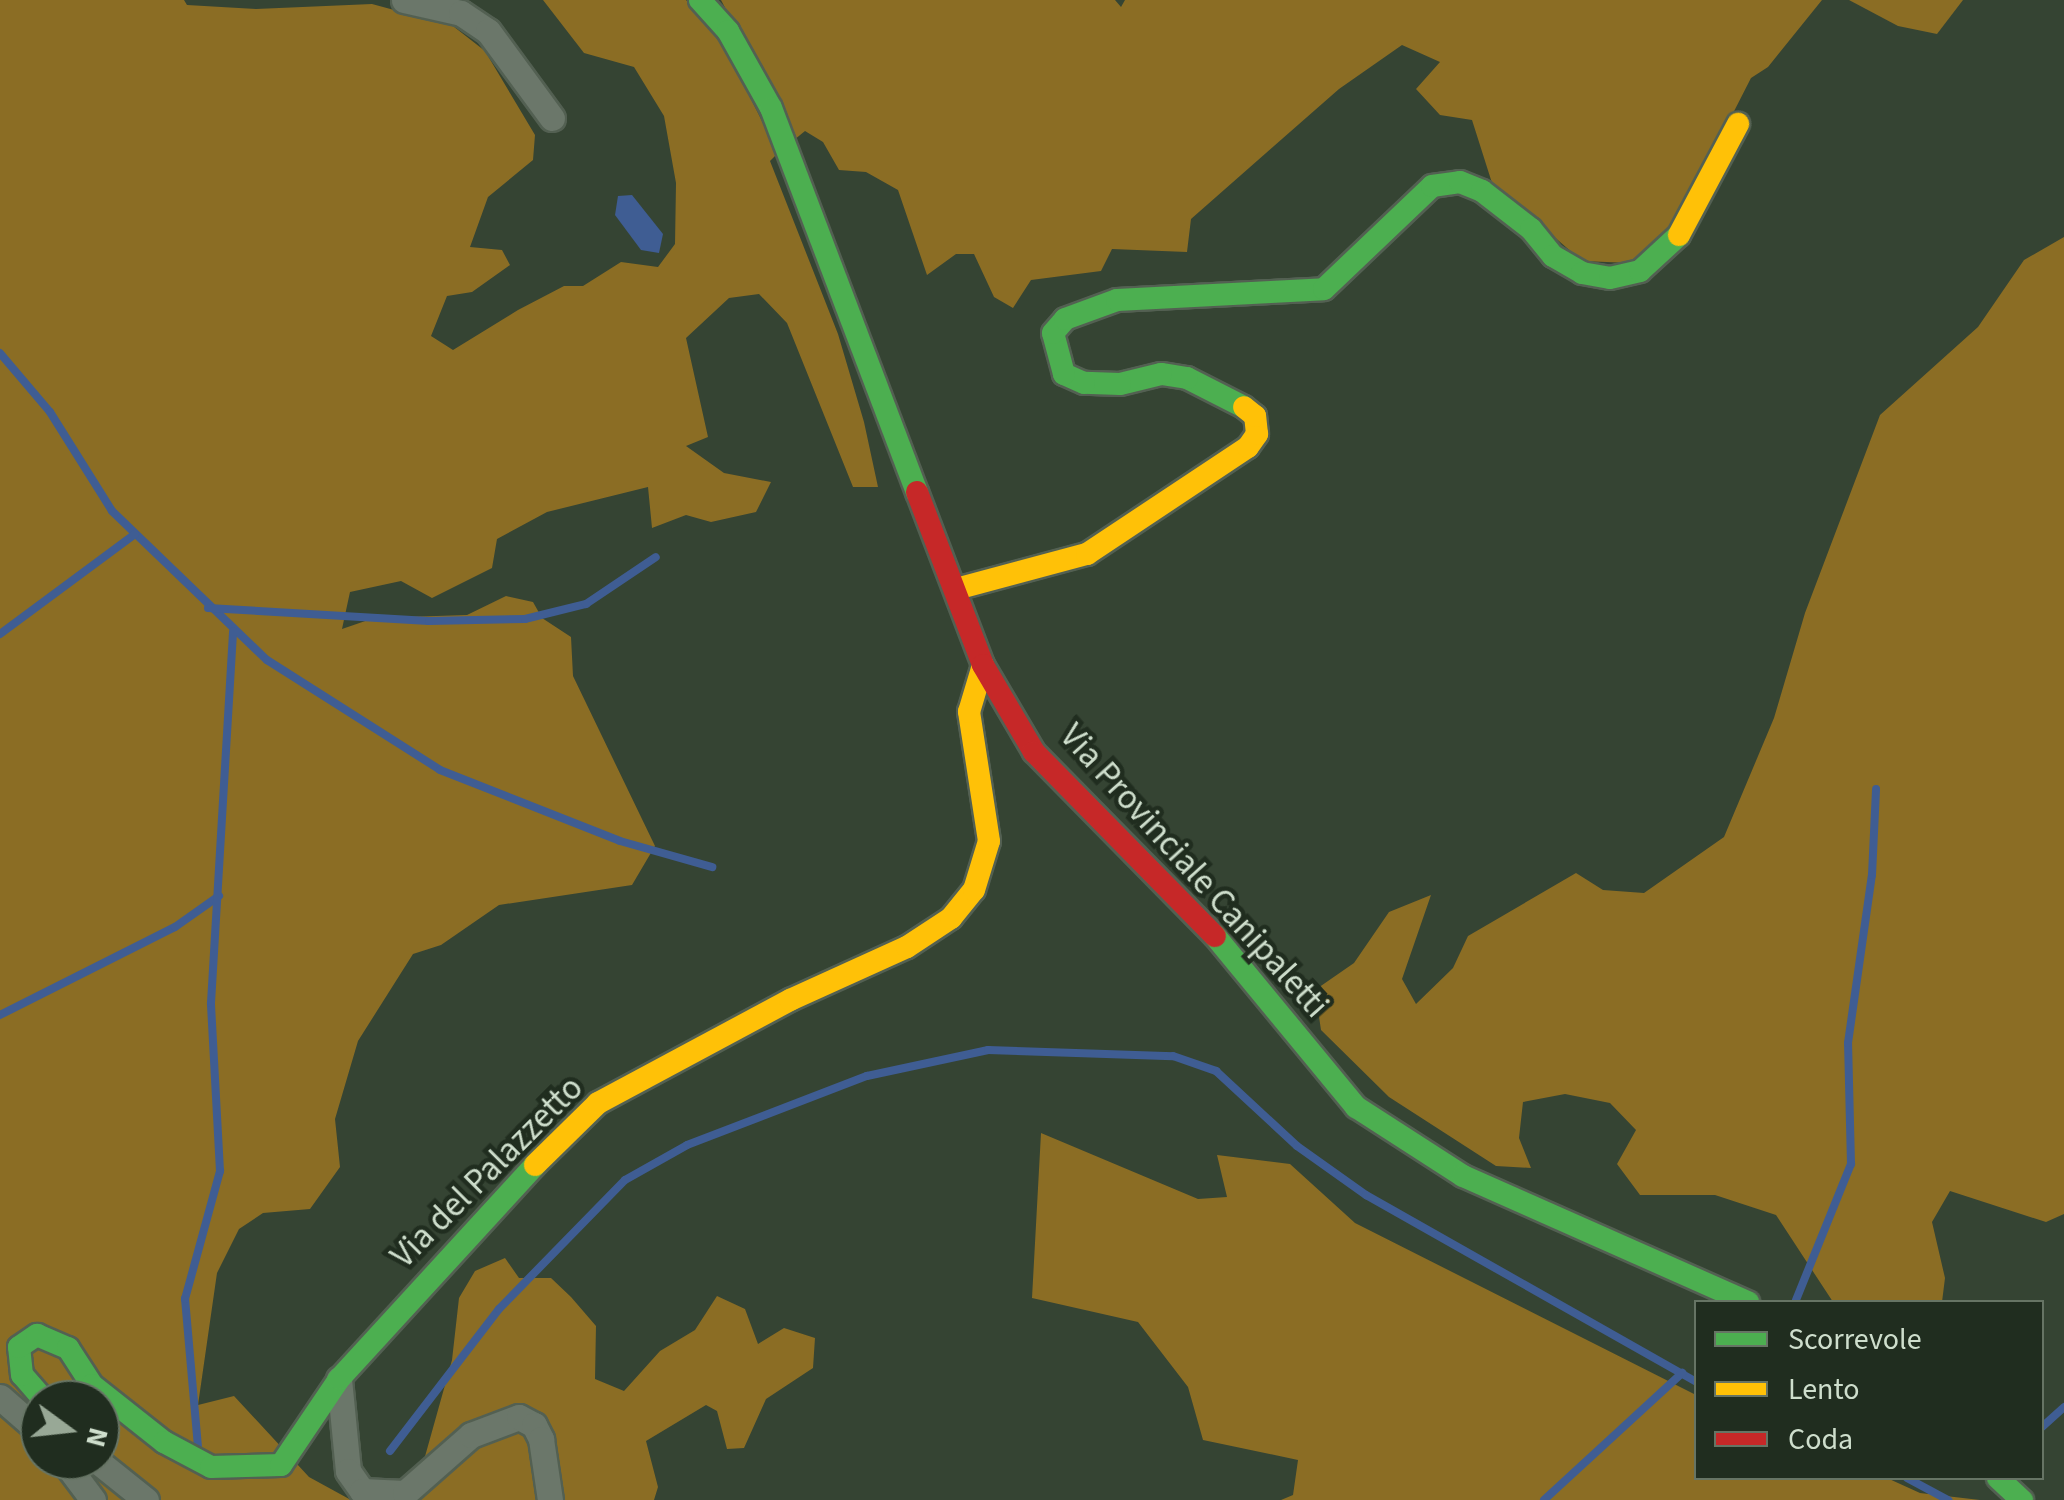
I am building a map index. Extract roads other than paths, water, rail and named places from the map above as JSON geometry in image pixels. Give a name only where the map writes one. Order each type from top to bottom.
[{"type":"street","points":[[404,0],[460,13],[488,31],[552,118]]},
{"type":"street","name":"Via Provinciale Canipaletti","points":[[700,0],[728,31],[771,108],[983,665],[1034,752],[1210,930],[1356,1107],[1462,1176],[1743,1300]]},
{"type":"street","points":[[956,589],[1088,554],[1248,447],[1257,434],[1255,416],[1240,404],[1187,378],[1161,374],[1120,384],[1084,383],[1064,374],[1053,333],[1065,319],[1117,300],[1172,294],[1300,295],[1324,289],[1403,207],[1432,186],[1460,182],[1482,191],[1553,256],[1582,273],[1610,278],[1640,271],[1669,250],[1738,124]]},
{"type":"street","name":"Via del Palazzetto","points":[[120,1407],[164,1442],[211,1467],[262,1470],[281,1465],[339,1379],[460,1240],[598,1103],[790,1000],[908,948],[950,918],[974,890],[989,841],[969,712],[983,665]]},
{"type":"street","name":"Via del Palazzetto","points":[[27,1380],[22,1374],[19,1347],[38,1335],[68,1348],[89,1380]]},
{"type":"street","points":[[339,1379],[348,1471],[362,1490],[405,1493],[471,1435],[519,1417],[534,1425],[541,1439],[550,1500]]},
{"type":"street","points":[[0,1396],[20,1414]]},
{"type":"street","points":[[120,1479],[146,1500]]},
{"type":"street","points":[[2000,1480],[2022,1500]]},
{"type":"water","points":[[632,195],[663,234],[659,253],[641,250],[615,215],[618,196]]},
{"type":"waterway","points":[[0,353],[50,412],[112,511],[267,660],[440,770],[620,841],[712,867]]},
{"type":"waterway","points":[[0,634],[135,534]]},
{"type":"waterway","points":[[208,608],[429,621],[525,619],[586,604],[656,557]]},
{"type":"waterway","points":[[198,1447],[185,1299],[220,1171],[211,1003],[233,632]]},
{"type":"waterway","points":[[1796,1300],[1851,1164],[1848,1043],[1872,875],[1876,789]]},
{"type":"waterway","points":[[0,1015],[175,927],[219,896]]},
{"type":"waterway","points":[[390,1451],[499,1309],[625,1180],[687,1145],[867,1076],[988,1050],[1173,1056],[1216,1071],[1297,1146],[1366,1195],[1694,1381]]},
{"type":"waterway","points":[[1544,1500],[1682,1373]]},
{"type":"waterway","points":[[2044,1425],[2064,1407]]},
{"type":"waterway","points":[[1911,1480],[1948,1500]]}]
